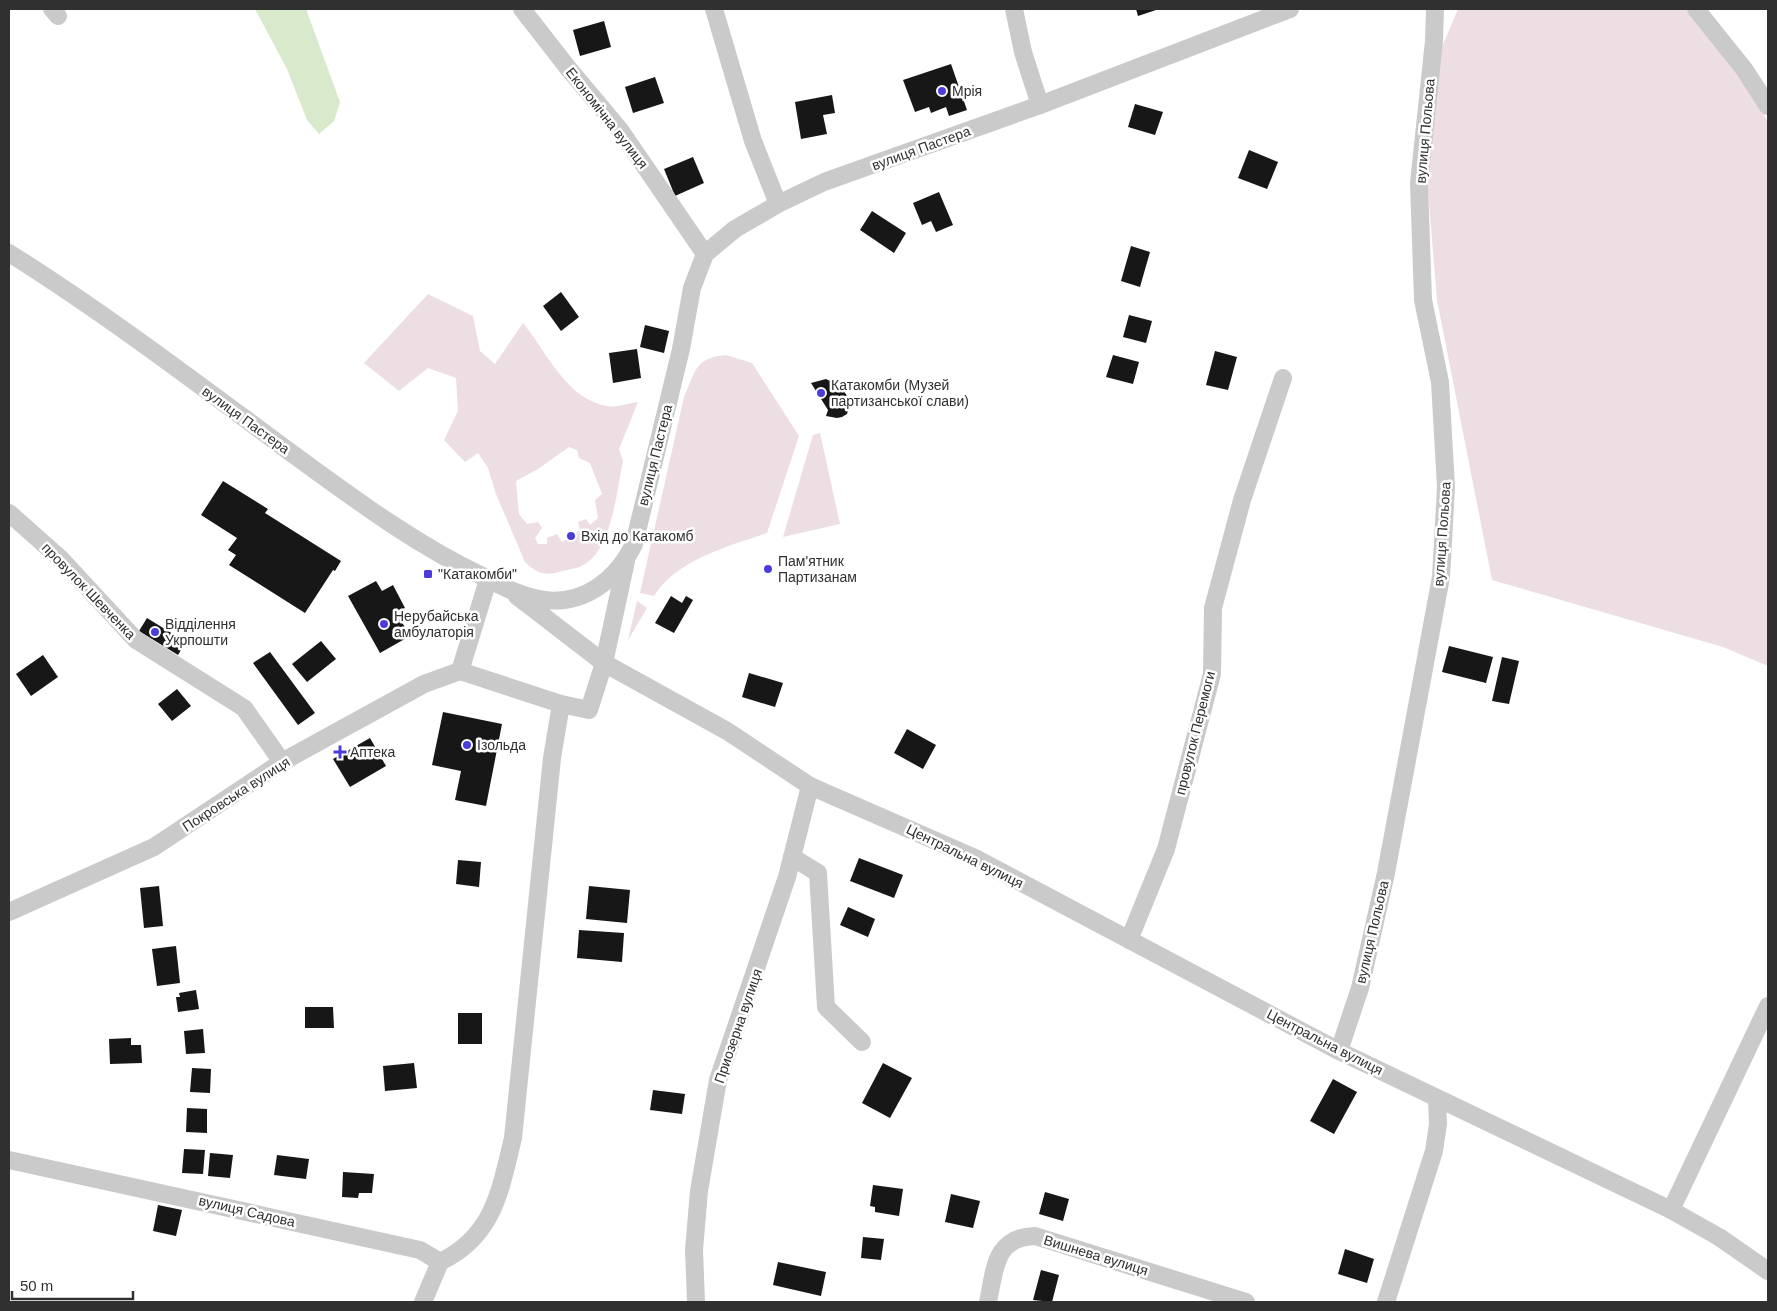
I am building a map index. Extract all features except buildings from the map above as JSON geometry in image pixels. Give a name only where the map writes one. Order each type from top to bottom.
[{"type":"street","name":"Економічна вулиця","points":[[522,9],[620,130],[704,254]]},
{"type":"street","points":[[714,9],[753,141],[778,204]]},
{"type":"street","points":[[1014,9],[1023,52],[1040,105]]},
{"type":"street","name":"вулиця Пастера","points":[[9,254],[74,294],[369,509],[462,567],[508,589],[544,600],[565,600],[586,594],[600,586],[626,560],[634,544],[681,349],[692,288],[704,254],[735,229],[778,204],[824,182],[1040,105],[1290,9]]},
{"type":"street","name":"вулиця Польова","points":[[1339,1051],[1360,988],[1386,873],[1441,577],[1446,487],[1440,382],[1423,300],[1419,183],[1434,41],[1435,9]]},
{"type":"street","points":[[1696,9],[1744,69],[1768,106]]},
{"type":"street","name":"провулок Перемоги","points":[[1129,940],[1168,840],[1212,674],[1213,608],[1242,500],[1283,378]]},
{"type":"street","name":"провулок Шевченка","points":[[9,513],[62,559],[136,640],[244,708],[282,762]]},
{"type":"street","points":[[488,580],[460,671],[561,704],[590,710],[604,663],[626,560]]},
{"type":"street","name":"Центральна вулиця","points":[[508,589],[604,663],[727,731],[810,786],[975,858],[1339,1051],[1671,1210],[1719,1237],[1768,1271]]},
{"type":"street","name":"Покровська вулиця","points":[[9,912],[154,846],[282,762],[424,684],[460,671]]},
{"type":"street","points":[[423,1302],[440,1262],[460,1252],[480,1232],[500,1194],[513,1138],[552,758],[561,704]]},
{"type":"street","name":"Приозерна вулиця","points":[[696,1302],[694,1250],[700,1191],[718,1080],[756,973],[792,857],[810,786]]},
{"type":"street","points":[[792,857],[818,873],[826,1007],[862,1042]]},
{"type":"street","points":[[1671,1210],[1768,1006]]},
{"type":"street","points":[[1386,1302],[1434,1151],[1438,1124],[1437,1099]]},
{"type":"street","name":"вулиця Садова","points":[[9,1160],[420,1250],[440,1262]]},
{"type":"street","name":"Вишнева вулиця","points":[[988,1302],[996,1264],[1003,1247],[1012,1240],[1023,1236],[1035,1236],[1246,1302]]},
{"type":"shaded area","points":[[255,9],[306,9],[340,102],[334,121],[319,134],[307,120],[287,69]]},
{"type":"shaded area","points":[[1458,9],[1687,9],[1739,73],[1768,122],[1768,666],[1723,647],[1492,580],[1437,300],[1428,190],[1433,103],[1442,47]]},
{"type":"shaded area","points":[[428,294],[473,316],[480,351],[495,364],[523,323],[559,373],[580,394],[593,402],[607,406],[638,402],[619,449],[623,461],[612,517],[601,545],[594,556],[585,564],[551,574],[538,572],[525,562],[496,494],[488,468],[478,453],[465,462],[444,440],[458,411],[456,378],[428,368],[399,391],[364,363]],"holes":[[[569,447],[577,450],[579,458],[590,463],[602,494],[595,500],[598,518],[590,525],[586,519],[578,522],[580,530],[562,542],[557,534],[547,538],[547,544],[538,544],[535,538],[542,528],[538,522],[527,524],[519,514],[516,481],[538,469]]]},
{"type":"shaded area","points":[[726,355],[752,363],[799,436],[767,533],[720,549],[689,564],[664,583],[654,596],[640,593],[684,397],[694,373],[702,363],[708,359]]},
{"type":"shaded area","points":[[820,433],[840,524],[783,537],[813,435]]},
{"type":"shaded area","points":[[637,601],[647,608],[628,640]]},
{"type":"place","name":"Мрія","points":[[942,91]]},
{"type":"place","name":"Катакомби (Музей партизанської слави)","points":[[821,393]]},
{"type":"place","name":"Вхід до Катакомб","points":[[571,536]]},
{"type":"place","name":"Пам'ятник Партизанам","points":[[768,569]]},
{"type":"place","name":"\"Катакомби\"","points":[[428,574]]},
{"type":"place","name":"Нерубайська амбулаторія","points":[[384,624]]},
{"type":"place","name":"Відділення Укрпошти","points":[[155,632]]},
{"type":"place","name":"Ізольда","points":[[467,745]]},
{"type":"place","name":"Аптека","points":[[340,752]]}]
